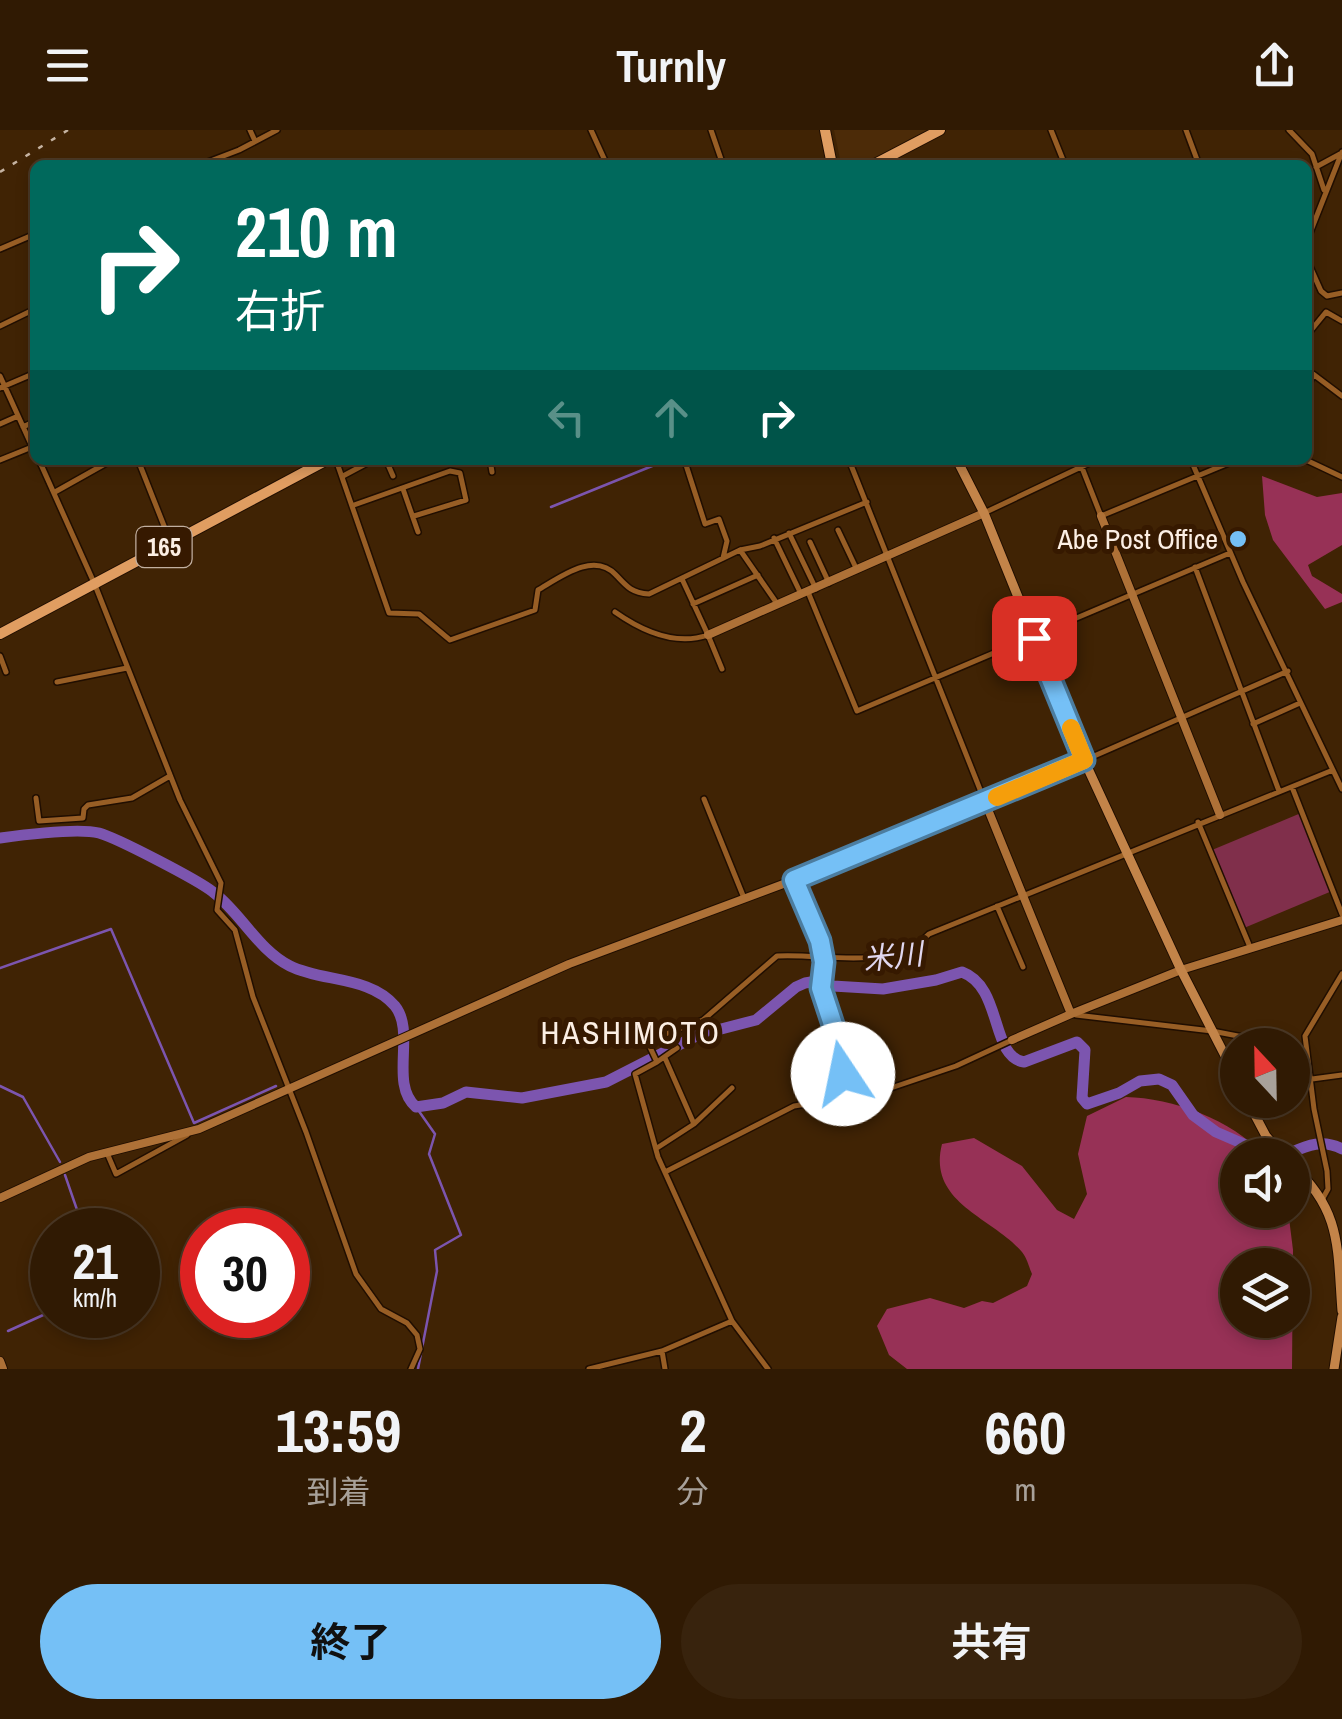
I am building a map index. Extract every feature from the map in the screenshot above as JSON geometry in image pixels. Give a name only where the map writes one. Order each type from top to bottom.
[{"type":"highway","points":[[824,130],[831,160]]},
{"type":"highway","points":[[883,160],[940,130]]},
{"type":"highway","name":"165","points":[[0,634],[318,465]]},
{"type":"main road","points":[[960,465],[984,513],[1084,760],[1220,1046]]},
{"type":"main road","points":[[1310,1184],[1323,1198],[1334,1227],[1342,1314],[1334,1369]]},
{"type":"street","points":[[250,130],[255,140]]},
{"type":"street","points":[[211,160],[277,130]]},
{"type":"street","points":[[591,130],[605,160]]},
{"type":"street","points":[[712,130],[721,160]]},
{"type":"street","points":[[1051,130],[1063,160]]},
{"type":"street","points":[[1186,130],[1197,160]]},
{"type":"street","points":[[1289,130],[1312,154],[1325,194]]},
{"type":"street","points":[[1316,167],[1342,153]]},
{"type":"street","points":[[1312,228],[1342,153]]},
{"type":"street","points":[[0,249],[30,236]]},
{"type":"street","points":[[1312,271],[1327,296],[1342,293]]},
{"type":"street","points":[[0,326],[30,311]]},
{"type":"street","points":[[1312,329],[1326,312],[1342,322]]},
{"type":"street","points":[[2,387],[30,375]]},
{"type":"street","points":[[0,376],[30,441]]},
{"type":"street","points":[[1312,377],[1342,396]]},
{"type":"street","points":[[0,424],[18,416]]},
{"type":"street","points":[[22,426],[30,422]]},
{"type":"street","points":[[0,460],[30,449]]},
{"type":"street","points":[[1312,463],[1342,477]]},
{"type":"street","points":[[42,465],[96,585],[170,776],[221,883],[217,910],[236,930],[253,997],[363,1287],[381,1309],[408,1323],[418,1335],[420,1350],[411,1369]]},
{"type":"street","points":[[55,492],[103,465]]},
{"type":"street","points":[[140,465],[171,544]]},
{"type":"street","points":[[338,465],[390,613],[420,614],[450,640],[535,610],[538,590],[592,564],[608,568],[638,594],[649,594],[740,550],[760,546],[868,502]]},
{"type":"street","points":[[344,476],[364,465]]},
{"type":"street","points":[[388,465],[392,476]]},
{"type":"street","points":[[491,465],[492,472]]},
{"type":"street","points":[[686,465],[705,524],[719,519],[727,541],[723,558]]},
{"type":"street","points":[[852,465],[1071,1014]]},
{"type":"street","points":[[1081,465],[1220,815]]},
{"type":"street","points":[[614,612],[636,627],[688,642],[708,636],[1087,465]]},
{"type":"street","points":[[1194,465],[1230,552],[1342,789]]},
{"type":"street","points":[[1101,516],[1224,465]]},
{"type":"street","points":[[354,505],[450,471],[460,473],[466,500],[414,516]]},
{"type":"street","points":[[403,489],[418,532]]},
{"type":"street","points":[[838,530],[856,570]]},
{"type":"street","points":[[789,533],[857,712],[1230,552]]},
{"type":"street","points":[[774,538],[809,592]]},
{"type":"street","points":[[810,542],[829,582]]},
{"type":"street","points":[[740,550],[778,605]]},
{"type":"street","points":[[1195,567],[1278,791]]},
{"type":"street","points":[[694,604],[758,576]]},
{"type":"street","points":[[682,578],[722,669]]},
{"type":"street","points":[[0,656],[6,672]]},
{"type":"street","points":[[57,682],[127,668]]},
{"type":"street","points":[[106,1151],[116,1174],[199,1129],[569,964],[745,900],[1288,671]]},
{"type":"street","points":[[1253,724],[1301,702]]},
{"type":"street","points":[[657,1062],[647,1041],[703,1020],[777,956],[890,956],[919,944],[929,934],[1333,770]]},
{"type":"street","points":[[36,798],[38,821],[83,818],[88,806],[132,798],[170,776]]},
{"type":"street","points":[[665,1172],[794,1106],[876,1093],[956,1066],[1181,970],[1342,916],[1292,786]]},
{"type":"street","points":[[704,799],[745,900]]},
{"type":"street","points":[[1198,822],[1250,947]]},
{"type":"street","points":[[794,880],[823,955],[821,988],[842,1052],[845,1096]]},
{"type":"street","points":[[997,906],[1023,966]]},
{"type":"street","points":[[1310,1028],[1342,974]]},
{"type":"street","points":[[1071,1014],[1220,1033]]},
{"type":"street","points":[[677,1048],[636,1074],[656,1148],[732,1320],[768,1369]]},
{"type":"street","points":[[665,1058],[694,1124]]},
{"type":"street","points":[[1310,1071],[1327,1171],[1328,1189],[1323,1198]]},
{"type":"street","points":[[1312,1080],[1342,1075]]},
{"type":"street","points":[[656,1148],[694,1124],[732,1088]]},
{"type":"street","points":[[0,1198],[106,1151],[199,1129]]},
{"type":"street","points":[[589,1369],[662,1351],[732,1320]]},
{"type":"street","points":[[662,1351],[665,1369]]},
{"type":"street","points":[[0,1361],[3,1369]]},
{"type":"shaded area","points":[[834,130],[929,130],[871,160],[840,160]]},
{"type":"shaded area","points":[[1262,476],[1317,497],[1342,493],[1342,545],[1308,565],[1312,576],[1342,594],[1342,602],[1325,609],[1273,540],[1265,515]]},
{"type":"shaded area","points":[[1301,813],[1332,891],[1244,928],[1212,850]]},
{"type":"shaded area","points":[[1126,1097],[1200,1113],[1245,1138],[1220,1138],[1220,1228],[1290,1228],[1293,1248],[1220,1248],[1220,1338],[1292,1338],[1292,1369],[907,1369],[889,1355],[877,1326],[887,1309],[930,1298],[964,1308],[982,1301],[993,1303],[1027,1286],[1032,1274],[1022,1252],[953,1195],[940,1164],[942,1144],[974,1138],[1022,1166],[1057,1210],[1074,1219],[1087,1194],[1078,1154],[1087,1116]]},
{"type":"waterway","points":[[551,507],[655,465]]},
{"type":"waterway","name":"米川","points":[[0,838],[78,831],[108,836],[213,892],[268,951],[290,966],[359,984],[385,996],[401,1017],[404,1085],[416,1107],[443,1103],[466,1092],[522,1098],[606,1082],[698,1035],[756,1020],[805,983],[883,989],[962,972],[984,992],[1013,1057],[1024,1062],[1077,1042],[1085,1050],[1082,1098],[1087,1104],[1140,1081],[1159,1079],[1172,1085],[1193,1115],[1230,1138]]},
{"type":"waterway","points":[[0,968],[111,929],[194,1123],[276,1086]]},
{"type":"waterway","points":[[0,1086],[23,1097],[60,1162]]},
{"type":"waterway","points":[[416,1107],[435,1134],[429,1154],[461,1235],[435,1250],[437,1271],[418,1369]]},
{"type":"waterway","name":"米川","points":[[1310,1146],[1322,1144],[1342,1149]]},
{"type":"waterway","points":[[65,1175],[76,1208]]},
{"type":"waterway","points":[[8,1331],[30,1321]]},
{"type":"railway","points":[[0,172],[68,130]]},
{"type":"slow traffic","points":[[997,797],[1084,760],[1071,728]]},
{"type":"place","name":"Abe Post Office","points":[[1238,539]]},
{"type":"district","name":"HASHIMOTO","points":[[631,1033]]},
{"type":"route","points":[[843,1074],[842,1052],[821,988],[824,962],[820,941],[794,880],[1084,760],[1034,638]]}]
